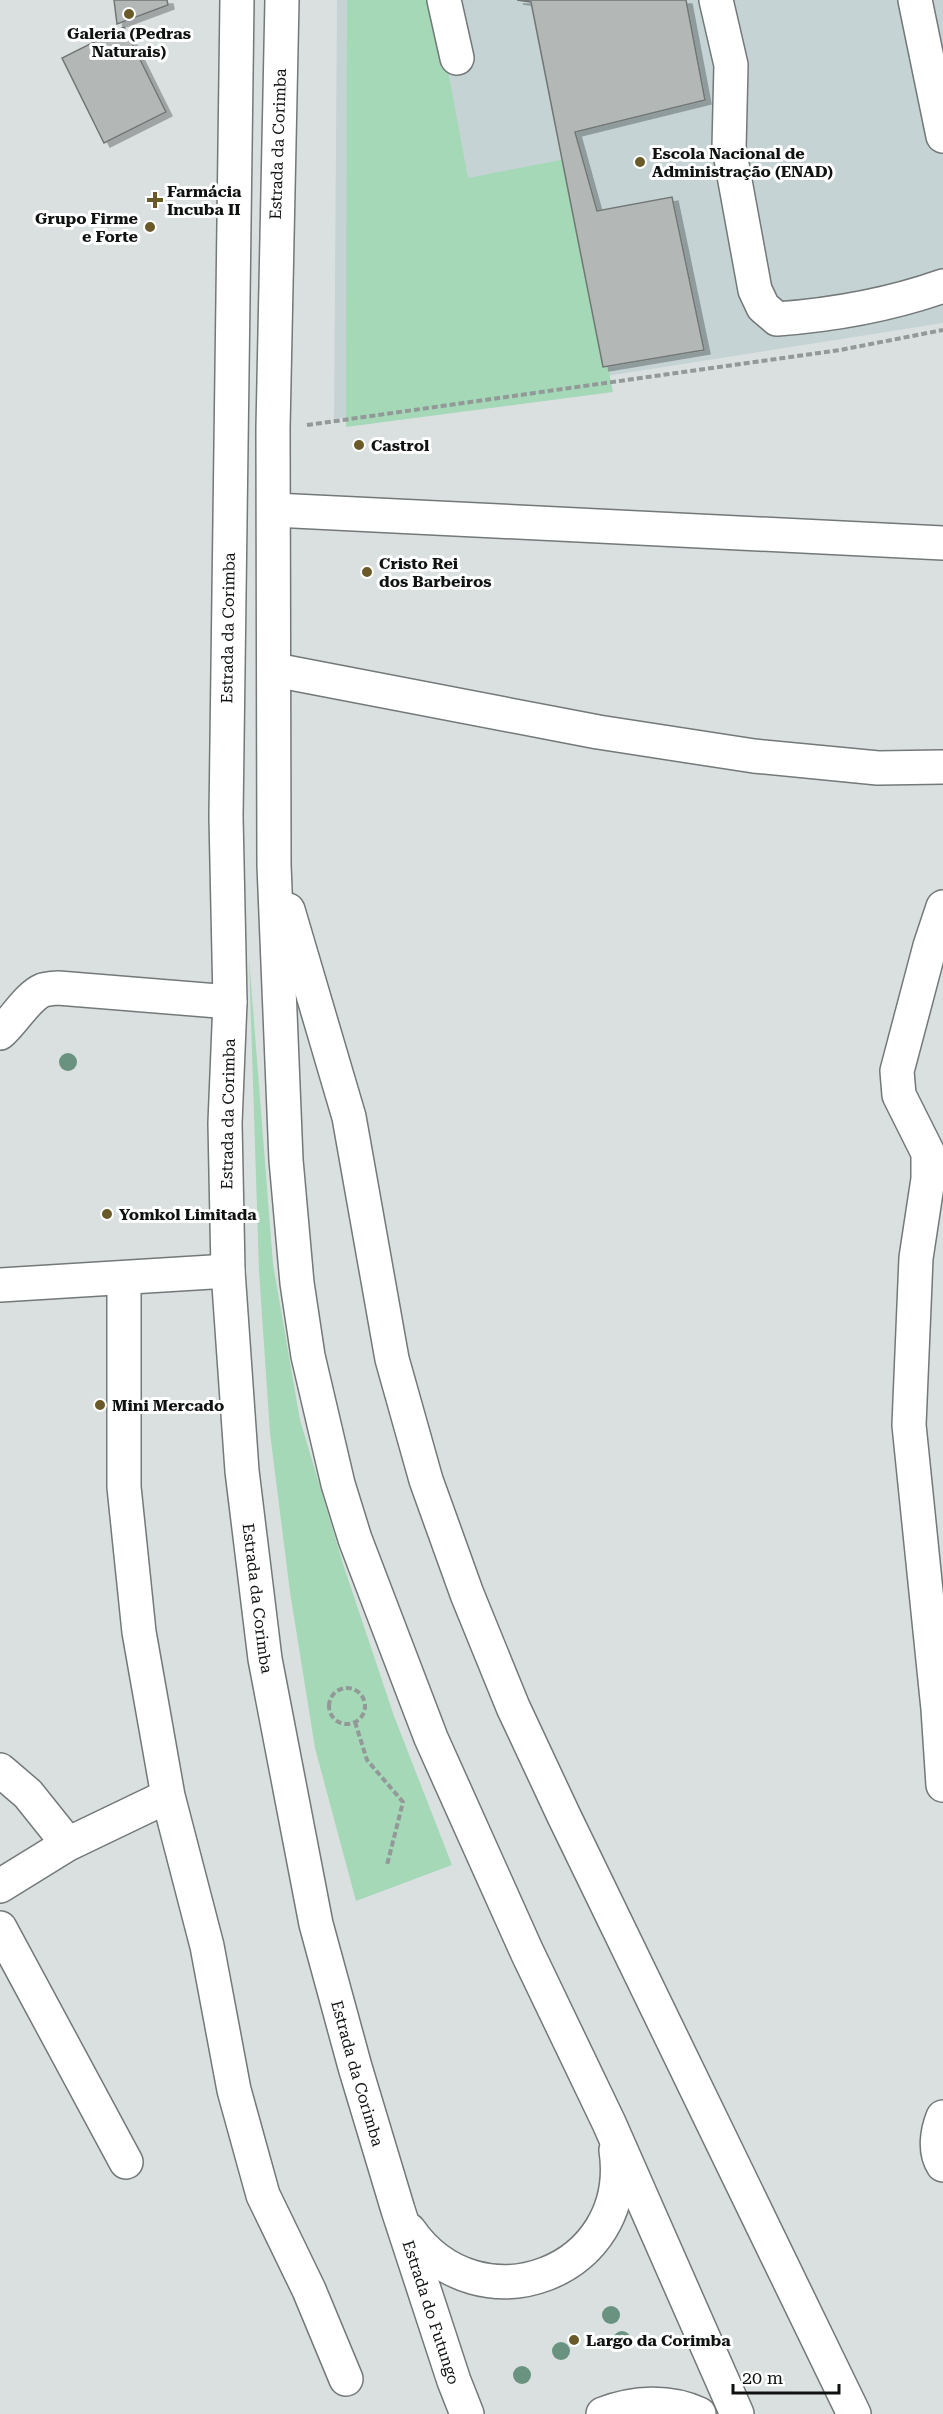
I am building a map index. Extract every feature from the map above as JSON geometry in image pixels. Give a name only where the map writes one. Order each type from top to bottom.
[{"type":"main road","name":"Estrada da Corimba","points":[[237,0],[226,805],[230,1002],[225,1123],[228,1271],[242,1471],[265,1659],[316,1924],[355,2067],[398,2210]]},
{"type":"main road","name":"Estrada da Corimba","points":[[282,0],[273,428],[274,865],[286,1160],[297,1283],[308,1356],[338,1484],[355,1539],[431,1738],[527,1952],[609,2123],[737,2414]]},
{"type":"main road","points":[[280,74],[297,0]]},
{"type":"main road","points":[[444,0],[457,58]]},
{"type":"main road","points":[[716,0],[731,65],[729,148],[755,290],[764,307],[777,319],[814,316],[943,286]]},
{"type":"main road","points":[[915,0],[943,136]]},
{"type":"main road","points":[[274,510],[943,543]]},
{"type":"main road","points":[[275,670],[598,732],[754,756],[878,768],[943,767]]},
{"type":"main road","name":"Estrada da Corimba","points":[[274,865],[349,1117],[392,1359],[426,1480],[467,1594],[513,1707],[564,1816],[854,2414]]},
{"type":"main road","points":[[943,907],[930,946],[897,1071],[899,1095],[928,1153],[928,1179],[916,1258],[909,1425],[938,1708],[943,1785]]},
{"type":"main road","points":[[0,1033],[43,990],[58,988],[230,1002]]},
{"type":"main road","points":[[0,1285],[228,1271]]},
{"type":"main road","points":[[124,1278],[124,1487],[139,1632],[168,1796],[207,1946],[234,2090],[263,2195],[309,2290],[346,2379]]},
{"type":"main road","points":[[0,1770],[28,1794],[68,1844]]},
{"type":"main road","points":[[0,1886],[68,1844],[168,1796]]},
{"type":"main road","points":[[0,1928],[126,2162]]},
{"type":"main road","points":[[943,2117],[937,2132],[940,2160],[943,2165]]},
{"type":"main road","points":[[398,2210],[411,2234],[430,2255],[463,2275],[481,2280],[519,2282],[547,2274],[586,2248],[608,2216],[618,2180],[615,2141],[609,2123]]},
{"type":"main road","name":"Estrada do Futungo","points":[[398,2210],[467,2414]]},
{"type":"main road","points":[[603,2414],[633,2405],[653,2404],[674,2406],[699,2414]]},
{"type":"path","points":[[273,428],[336,422],[840,350],[943,330]]},
{"type":"path","points":[[348,1687],[359,1691],[366,1701],[364,1713],[355,1722],[343,1724],[332,1716],[330,1711],[330,1699],[343,1688],[348,1687]]},
{"type":"path","points":[[355,1722],[367,1760],[403,1802],[387,1865]]},
{"type":"shaded area","name":"Escola Nacional de Administração (ENAD)","points":[[337,0],[943,0],[943,323],[334,419]]},
{"type":"green space","points":[[347,0],[435,0],[468,178],[566,159],[613,392],[346,427]]},
{"type":"green space","points":[[249,958],[273,1264],[300,1420],[344,1567],[394,1716],[452,1865],[356,1901],[315,1748],[290,1592],[270,1433],[259,1271]]},
{"type":"building","name":"Galeria (Pedras Naturais)","points":[[114,0],[167,0],[168,5],[117,24]]},
{"type":"building","points":[[517,0],[686,0],[705,100],[575,132],[597,211],[672,197],[704,350],[603,367],[531,2]]},
{"type":"building","points":[[124,27],[166,112],[104,143],[62,58]]},
{"type":"place","name":"Galeria (Pedras Naturais)","points":[[129,14]]},
{"type":"place","name":"Escola Nacional de Administração (ENAD)","points":[[640,162]]},
{"type":"place","name":"Farmácia Incuba II","points":[[155,200]]},
{"type":"place","name":"Grupo Firme e Forte","points":[[150,227]]},
{"type":"place","name":"Castrol","points":[[359,445]]},
{"type":"place","name":"Cristo Rei dos Barbeiros","points":[[367,572]]},
{"type":"place","name":"Yomkol Limitada","points":[[107,1214]]},
{"type":"place","name":"Mini Mercado","points":[[100,1405]]},
{"type":"place","name":"Largo da Corimba","points":[[574,2340]]}]
